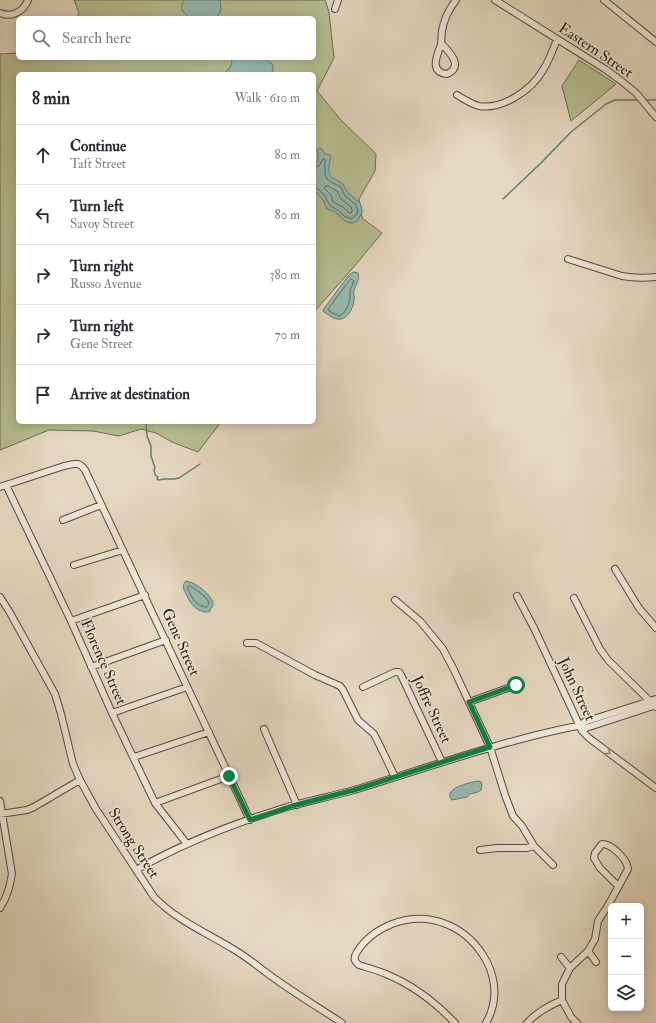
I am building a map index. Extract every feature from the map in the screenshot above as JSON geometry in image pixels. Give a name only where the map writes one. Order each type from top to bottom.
[{"type":"street","points":[[0,13],[5,15],[15,14],[21,11],[28,0]]},
{"type":"street","points":[[335,9],[338,0]]},
{"type":"street","points":[[441,43],[454,59],[455,64],[453,70],[447,74],[440,71],[436,64],[436,58],[441,43],[444,22],[449,10],[456,0]]},
{"type":"street","name":"Eastern Street","points":[[495,0],[609,72],[636,93],[656,117]]},
{"type":"street","points":[[604,0],[656,42]]},
{"type":"street","points":[[457,95],[478,106],[487,106],[508,101],[531,86],[543,71],[557,39]]},
{"type":"street","points":[[568,259],[622,276],[644,278],[656,277]]},
{"type":"street","name":"Gene Street","points":[[3,486],[73,464],[82,466],[88,474],[101,505],[145,595],[250,820]]},
{"type":"street","name":"Florence Street","points":[[3,486],[71,621],[155,803],[187,844]]},
{"type":"street","points":[[63,520],[101,505]]},
{"type":"street","points":[[74,565],[123,550]]},
{"type":"street","points":[[615,569],[639,608],[656,628]]},
{"type":"street","points":[[71,621],[145,595]]},
{"type":"street","name":"John Street","points":[[517,596],[534,628],[579,726],[589,738],[656,788]]},
{"type":"street","name":"Strong Street","points":[[0,597],[55,694],[73,764],[80,780],[100,814],[154,897],[166,909],[240,953],[278,981],[342,1023]]},
{"type":"street","points":[[136,870],[164,855],[210,834],[297,805],[354,790],[490,747],[567,728],[579,726],[586,728],[656,706],[653,700],[604,655],[574,598]]},
{"type":"street","points":[[395,600],[420,621],[443,649],[490,747],[513,816],[522,826],[534,846],[553,865]]},
{"type":"street","points":[[91,667],[166,640]]},
{"type":"street","points":[[247,642],[256,643],[315,675],[340,686],[358,720],[374,734],[395,777]]},
{"type":"street","name":"Joffre Street","points":[[363,686],[395,672],[399,672],[442,762]]},
{"type":"street","points":[[469,702],[516,685]]},
{"type":"street","points":[[112,712],[187,687]]},
{"type":"street","points":[[579,726],[584,722],[653,700]]},
{"type":"street","points":[[264,729],[297,805]]},
{"type":"street","points":[[134,756],[209,732]]},
{"type":"street","points":[[155,803],[229,776]]},
{"type":"street","points":[[1,814],[27,810],[34,807],[80,780]]},
{"type":"street","points":[[0,801],[12,874],[9,888],[0,908]]},
{"type":"street","points":[[577,1023],[571,1017],[562,1000],[562,984],[570,968],[588,951],[596,939],[598,921],[628,869],[626,861],[613,848],[606,844],[602,844],[595,853],[594,858],[618,886]]},
{"type":"street","points":[[480,850],[497,848],[527,848],[534,846]]},
{"type":"street","points":[[455,1023],[427,998],[406,984],[385,973],[360,965],[356,962],[354,960],[355,956],[362,945],[381,929],[397,922],[411,919],[420,918],[438,921],[450,925],[458,930],[472,941],[480,951],[488,964],[491,973],[494,986],[494,1000],[486,1023]]},
{"type":"street","points":[[588,951],[596,962]]},
{"type":"street","points":[[561,958],[570,968]]},
{"type":"street","points":[[527,1023],[546,1007],[562,1000]]},
{"type":"green space","points":[[74,0],[325,0],[329,12],[334,58],[317,91],[341,120],[376,154],[375,171],[359,199],[362,218],[382,233],[316,310],[316,72],[16,72],[16,424],[219,424],[198,452],[172,442],[156,433],[141,429],[119,436],[93,431],[49,430],[0,450],[0,54],[16,53],[16,60],[316,60],[316,16],[78,16],[79,13]]},
{"type":"green space","points":[[579,60],[616,84],[571,121],[562,86]]},
{"type":"water","points":[[184,0],[220,0],[221,10],[218,16],[187,16],[183,12]]},
{"type":"water","points":[[232,60],[267,60],[273,65],[273,70],[272,72],[225,72],[230,68]]},
{"type":"water","points":[[321,148],[325,154],[330,155],[329,174],[331,177],[343,184],[348,193],[360,203],[362,213],[357,221],[350,223],[345,221],[333,211],[327,209],[323,200],[316,192],[316,163],[318,160],[317,150]]},
{"type":"water","points":[[353,272],[358,273],[358,282],[354,292],[354,303],[352,308],[344,318],[337,319],[331,317],[323,310],[348,276]]},
{"type":"water","points":[[186,581],[200,587],[213,601],[213,605],[209,612],[201,611],[195,608],[185,592],[184,585]]},
{"type":"water","points":[[478,781],[482,784],[481,790],[478,792],[470,794],[467,797],[451,799],[450,793],[456,788]]},
{"type":"waterway","points":[[503,199],[571,132],[606,104],[615,100],[639,100]]},
{"type":"waterway","points":[[645,100],[656,100]]},
{"type":"waterway","points":[[146,424],[147,436],[151,446],[151,456],[155,468],[155,475],[158,477],[157,479],[179,478],[200,464]]},
{"type":"route","points":[[229,776],[250,820],[292,806],[354,790],[490,747],[469,702],[516,685]]}]
